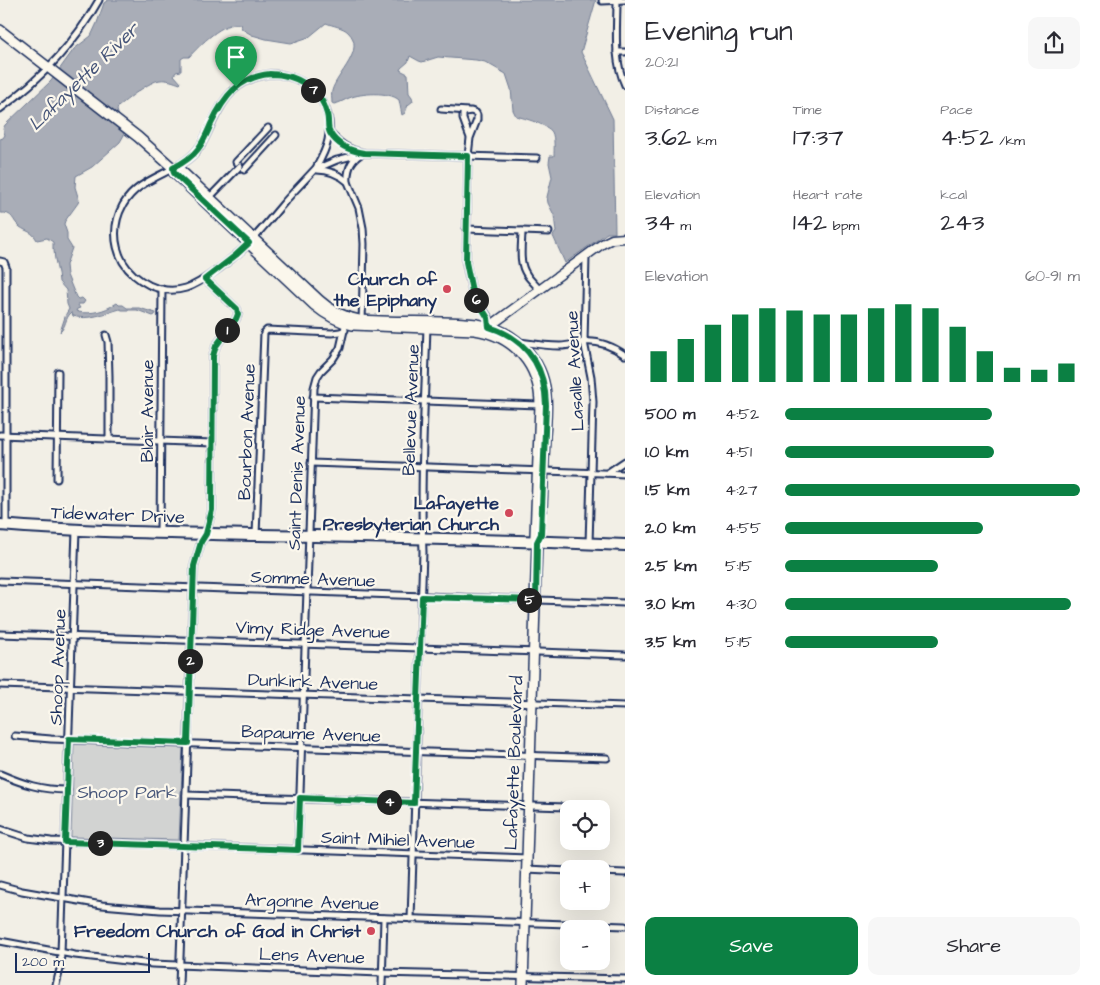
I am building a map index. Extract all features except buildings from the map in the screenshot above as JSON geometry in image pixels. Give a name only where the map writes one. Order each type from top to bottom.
[{"type":"highway","name":"Tidewater Drive","points":[[3,526],[160,533],[422,538],[625,545]]},
{"type":"main road","name":"Lafayette Boulevard","points":[[0,30],[138,137],[173,168],[179,169],[251,241],[346,324],[428,326],[477,324],[486,329],[507,334],[516,344],[531,355],[541,372],[545,387],[541,471],[541,536],[537,542],[523,981]]},
{"type":"street","points":[[0,109],[51,70],[84,26],[99,0]]},
{"type":"street","points":[[617,0],[618,67],[625,85]]},
{"type":"street","points":[[602,1],[625,0]]},
{"type":"street","points":[[617,52],[625,52]]},
{"type":"street","points":[[278,74],[293,77],[308,85],[325,106],[329,120],[329,132],[325,150],[313,171],[251,241],[205,279],[188,288],[162,289],[140,280],[124,264],[117,248],[116,225],[120,211],[131,194],[149,180],[173,168],[189,158],[199,148],[222,103],[230,93],[242,83],[255,77],[278,74]]},
{"type":"street","points":[[441,109],[471,110],[476,113],[477,118],[470,138],[468,156],[466,262],[469,280],[475,297],[488,318],[486,329]]},
{"type":"street","points":[[468,111],[462,119],[470,138]]},
{"type":"street","points":[[240,166],[268,128]]},
{"type":"street","points":[[329,132],[344,146],[364,153],[537,158]]},
{"type":"street","points":[[208,200],[240,166],[276,135]]},
{"type":"street","points":[[313,171],[337,160],[364,153]]},
{"type":"street","points":[[348,182],[351,162],[364,153]]},
{"type":"street","points":[[313,171],[334,172],[344,178],[348,182],[359,208],[363,228],[362,323]]},
{"type":"street","points":[[466,229],[549,232]]},
{"type":"street","points":[[522,231],[522,265],[526,275],[540,290]]},
{"type":"street","points":[[486,329],[609,240],[625,238]]},
{"type":"street","name":"Lasalle Avenue","points":[[586,256],[584,342],[593,388],[589,544]]},
{"type":"street","points":[[1,261],[6,267],[3,526]]},
{"type":"street","points":[[179,985],[194,566],[201,542],[206,534],[212,510],[212,382],[214,350],[238,314],[237,309],[205,279]]},
{"type":"street","name":"Blair Avenue","points":[[160,533],[162,289]]},
{"type":"street","name":"Bourbon Avenue","points":[[256,535],[264,333],[267,330],[332,333],[340,332],[346,324]]},
{"type":"street","name":"Saint Denis Avenue","points":[[298,850],[313,397],[314,388],[321,371],[337,354],[346,324]]},
{"type":"street","name":"Bellevue Avenue","points":[[411,919],[422,597],[423,468],[428,326]]},
{"type":"street","points":[[106,335],[109,376],[109,439]]},
{"type":"street","points":[[516,344],[563,346],[594,342],[615,348],[625,355]]},
{"type":"street","points":[[57,479],[58,372]]},
{"type":"street","points":[[313,397],[543,405]]},
{"type":"street","points":[[3,436],[213,443]]},
{"type":"street","points":[[607,473],[625,461]]},
{"type":"street","points":[[311,463],[625,474]]},
{"type":"street","name":"Shoop Avenue","points":[[56,985],[61,953],[76,529]]},
{"type":"street","name":"Somme Avenue","points":[[0,582],[625,603]]},
{"type":"street","name":"Vimy Ridge Avenue","points":[[0,634],[625,655]]},
{"type":"street","name":"Dunkirk Avenue","points":[[0,685],[625,706]]},
{"type":"street","name":"Bapaume Avenue","points":[[15,736],[607,758]]},
{"type":"street","points":[[0,774],[36,788],[67,790]]},
{"type":"street","points":[[186,795],[560,807]]},
{"type":"street","name":"Saint Mihiel Avenue","points":[[0,829],[28,838],[65,842],[527,858]]},
{"type":"street","points":[[526,869],[560,871]]},
{"type":"street","points":[[610,872],[625,873]]},
{"type":"street","name":"Argonne Avenue","points":[[0,885],[22,891],[102,905],[132,908],[625,926]]},
{"type":"street","points":[[382,985],[384,918]]},
{"type":"street","name":"Lens Avenue","points":[[0,941],[61,953],[142,963],[523,981],[625,980]]},
{"type":"green space","name":"Shoop Park","points":[[74,744],[183,748],[179,840],[71,837]]},
{"type":"water","name":"Lafayette River","points":[[108,0],[596,0],[581,52],[613,119],[615,233],[607,233],[565,263],[553,236],[556,232],[554,215],[547,197],[552,177],[549,163],[550,156],[554,156],[552,132],[541,124],[516,116],[513,110],[511,89],[506,74],[485,62],[438,57],[422,62],[410,56],[408,62],[400,70],[408,74],[409,93],[413,101],[402,115],[399,100],[389,95],[360,95],[336,104],[332,103],[332,91],[349,62],[354,46],[353,39],[343,29],[326,23],[309,37],[291,43],[252,35],[242,29],[240,24],[233,24],[219,30],[205,40],[189,57],[181,59],[181,71],[176,72],[174,75],[180,84],[165,80],[156,81],[138,91],[118,107],[117,110],[124,135],[120,142],[92,167],[76,176],[75,187],[79,200],[64,224],[67,240],[72,248],[66,265],[67,275],[76,297],[78,299],[82,298],[85,301],[83,304],[78,304],[80,308],[76,311],[84,313],[98,312],[117,303],[127,308],[139,308],[156,313],[155,315],[137,310],[120,309],[84,318],[73,316],[71,313],[60,332],[69,309],[66,290],[59,282],[53,242],[47,238],[37,240],[31,233],[17,225],[10,215],[0,213],[0,139],[5,135],[3,129],[5,125],[51,81],[74,49],[91,36],[104,3]]},
{"type":"place","name":"Church of the Epiphany","points":[[447,289]]},
{"type":"place","name":"Lafayette Presbyterian Church","points":[[509,513]]},
{"type":"place","name":"Freedom Church of God in Christ","points":[[371,931]]},
{"type":"route","points":[[270,74],[286,75],[301,81],[313,90],[325,106],[329,120],[329,132],[338,142],[357,152],[468,156],[466,262],[472,291],[489,320],[489,327],[507,334],[525,348],[537,364],[545,387],[541,536],[537,542],[536,600],[422,597],[414,803],[300,798],[298,850],[65,842],[69,739],[188,743],[194,566],[201,542],[210,522],[212,510],[213,356],[214,350],[222,336],[238,317],[237,309],[205,279],[249,243],[174,173],[173,168],[189,158],[199,148],[222,103],[236,87],[249,79],[270,74]]}]
